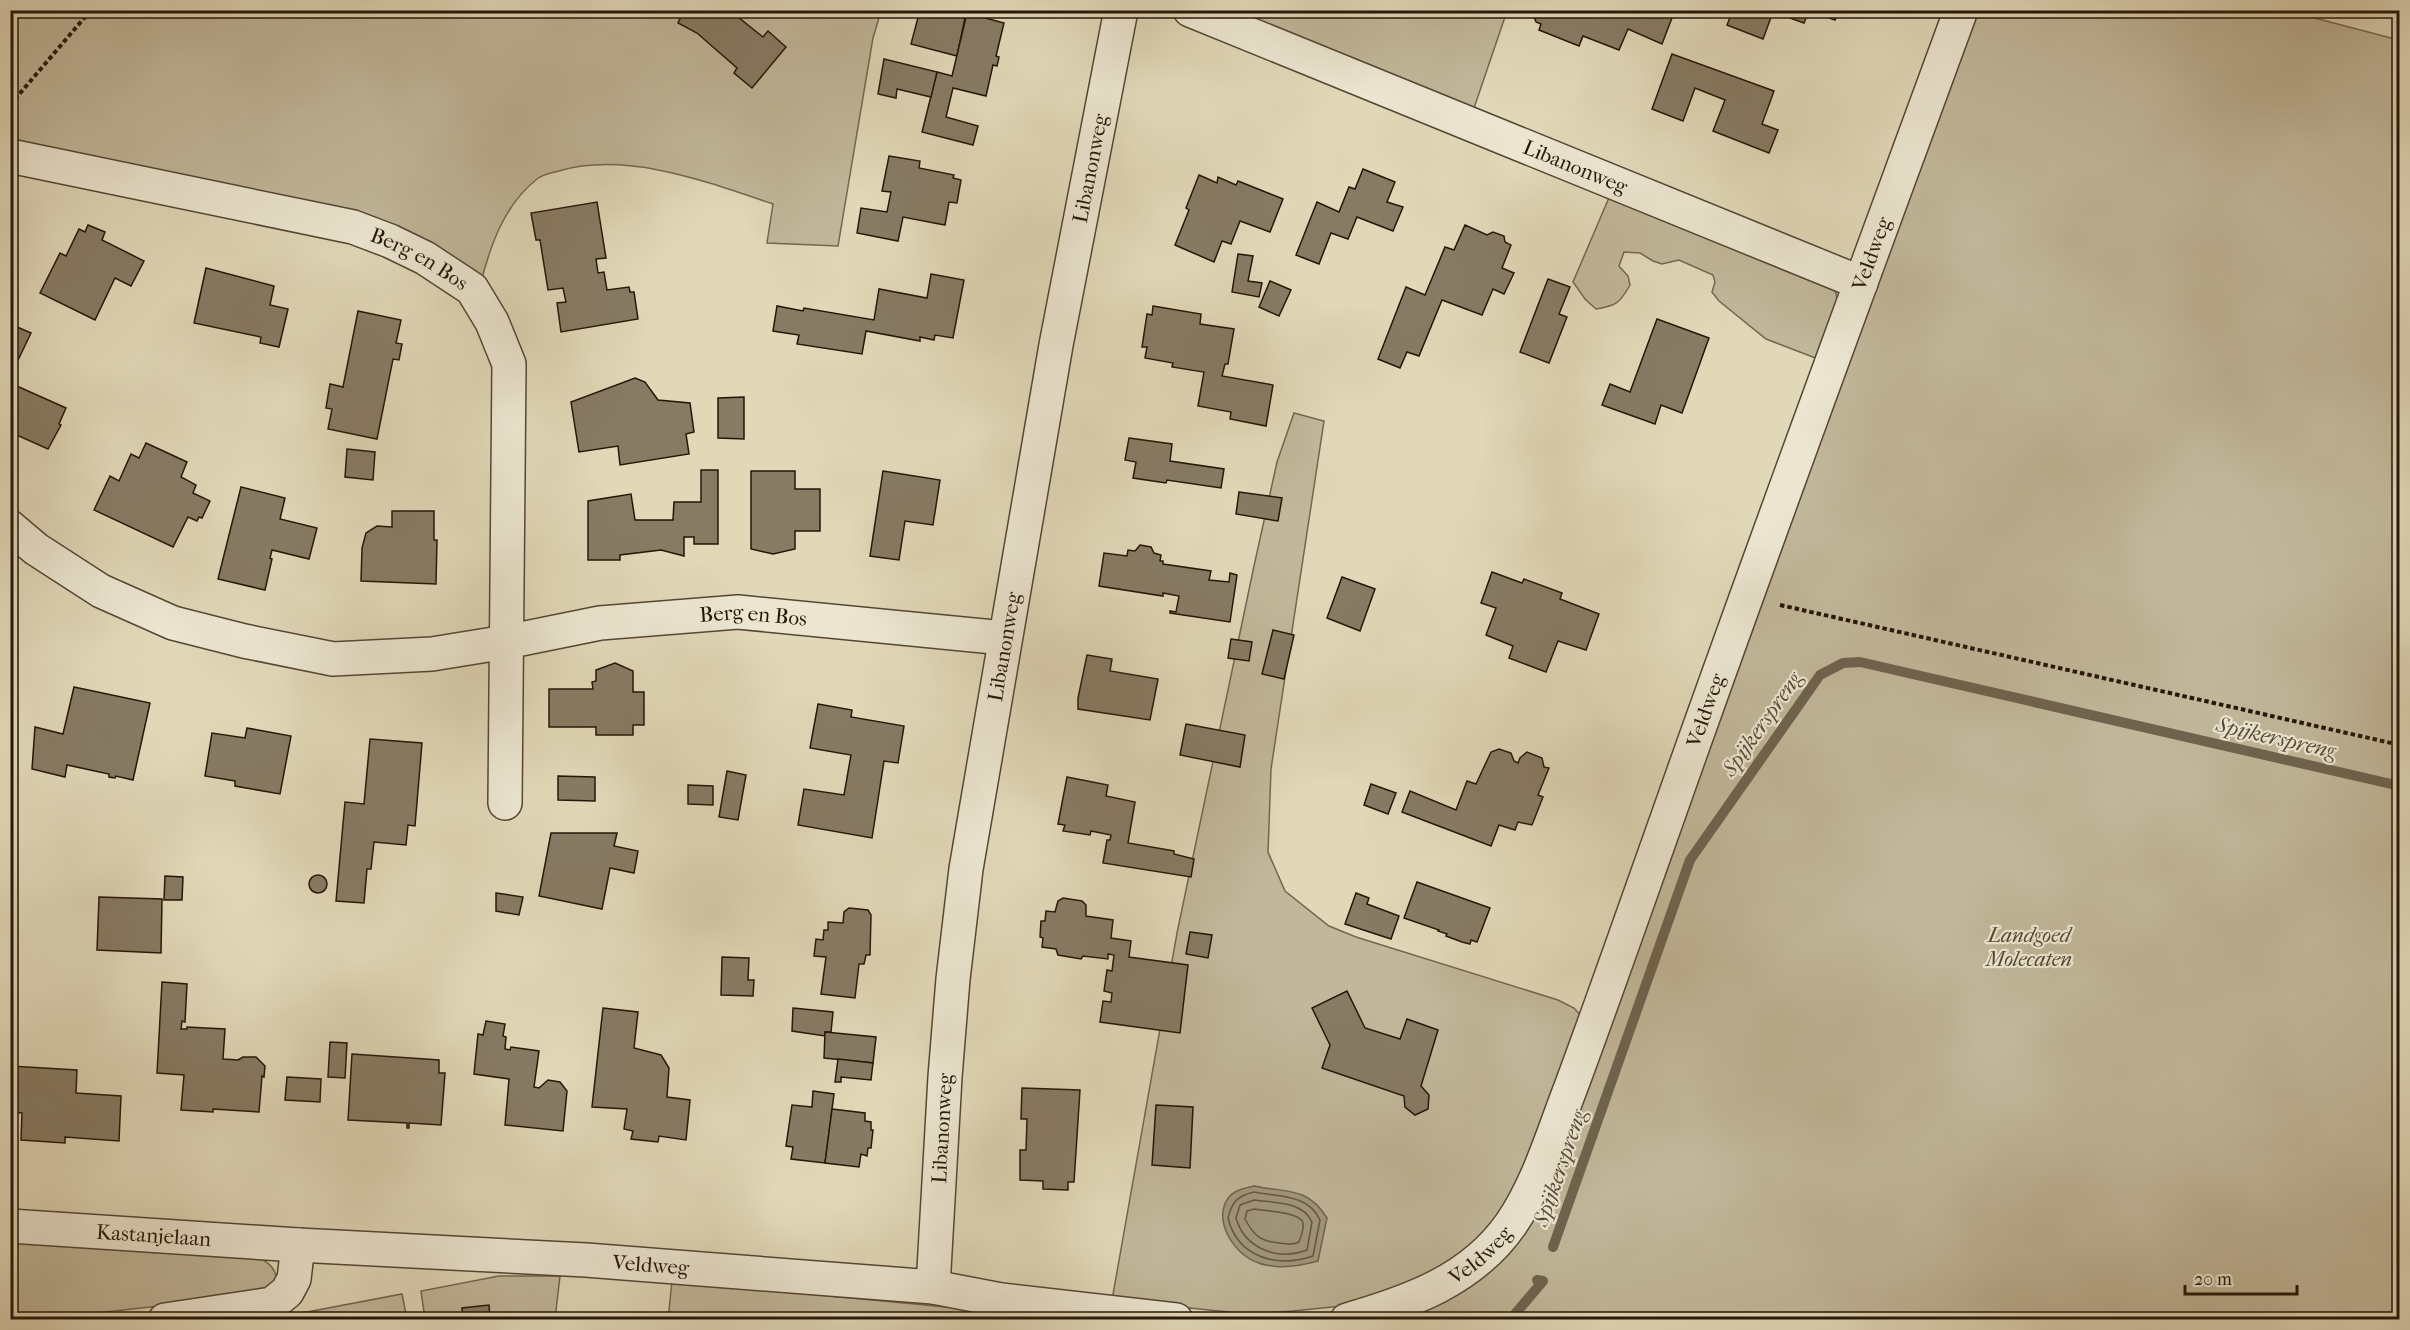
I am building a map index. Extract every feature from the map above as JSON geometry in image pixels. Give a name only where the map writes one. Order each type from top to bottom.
[{"type":"street","name":"Libanonweg","points":[[933,1287],[945,1077],[954,969],[966,869],[1056,345],[1121,10]]},
{"type":"street","name":"Libanonweg","points":[[1190,10],[1861,283]]},
{"type":"street","name":"Veldweg","points":[[1347,1320],[1393,1307],[1444,1284],[1488,1253],[1511,1223],[1531,1189],[1595,1022],[1747,592],[1961,10]]},
{"type":"street","name":"Berg en Bos","points":[[10,156],[352,227],[425,258],[472,289],[492,322],[509,364],[505,803]]},
{"type":"street","name":"Berg en Bos","points":[[10,526],[36,549],[101,591],[173,622],[244,641],[333,659],[432,654],[600,623],[738,612],[1004,638]]},
{"type":"street","name":"Kastanjelaan","points":[[10,1226],[298,1245]]},
{"type":"street","name":"Veldweg","points":[[298,1245],[586,1260],[933,1287],[1001,1300],[1176,1320]]},
{"type":"street","points":[[165,1320],[272,1304],[286,1292],[294,1279],[298,1245]]},
{"type":"path","points":[[10,105],[85,17],[96,10]]},
{"type":"path","points":[[1747,592],[1795,609],[2400,745]]},
{"type":"green space","points":[[10,11],[881,11],[873,38],[838,246],[767,243],[773,204],[722,187],[639,167],[585,166],[545,175],[525,189],[500,227],[488,256],[480,286],[460,267],[11,145]]},
{"type":"green space","points":[[1232,11],[1507,11],[1473,111]]},
{"type":"green space","name":"Landgoed Molecaten","points":[[1975,11],[2288,11],[2399,40],[2399,1319],[1403,1320],[1457,1290],[1608,1026]]},
{"type":"green space","points":[[1611,193],[1822,280],[1835,290],[1839,305],[1818,359],[1766,339],[1719,301],[1712,292],[1715,282],[1713,275],[1679,260],[1662,264],[1640,253],[1624,252],[1619,266],[1628,276],[1630,285],[1617,303],[1596,309],[1585,299],[1573,282]]},
{"type":"green space","points":[[1294,413],[1324,421],[1271,769],[1268,852],[1285,891],[1329,926],[1356,937],[1558,1000],[1574,1008],[1583,1018],[1519,1182],[1498,1219],[1439,1273],[1342,1306],[1293,1311],[1248,1314],[1112,1300],[1177,933],[1277,462]],"holes":[[[1254,1186],[1273,1190],[1276,1265],[1261,1264]]]},
{"type":"green space","points":[[10,1241],[255,1256],[271,1266],[278,1284],[261,1295],[41,1319],[11,1318]]},
{"type":"green space","points":[[499,1276],[560,1276],[555,1319],[425,1319],[421,1291]]},
{"type":"green space","points":[[672,1281],[967,1309],[966,1320],[668,1320]]},
{"type":"green space","points":[[402,1294],[407,1319],[265,1320]]},
{"type":"water","points":[[1254,1186],[1304,1196],[1312,1200],[1319,1208],[1327,1218],[1318,1261],[1289,1266],[1266,1265],[1250,1259],[1234,1245],[1224,1226],[1224,1206],[1234,1193]]},
{"type":"building","points":[[684,10],[735,10],[733,13],[763,37],[768,31],[786,47],[752,88],[734,73],[737,68],[697,33],[678,23]]},
{"type":"building","points":[[920,10],[935,10],[965,18],[957,56],[911,44]]},
{"type":"building","points":[[1534,10],[1675,10],[1662,44],[1628,29],[1619,50],[1583,36],[1579,46],[1539,30],[1541,24],[1536,22]]},
{"type":"building","points":[[1733,10],[1839,10],[1835,20],[1809,11],[1804,23],[1773,12],[1763,39],[1727,25]]},
{"type":"building","points":[[967,13],[1004,23],[996,56],[999,57],[997,66],[993,65],[986,96],[953,88],[946,117],[978,126],[973,145],[922,132],[937,72],[952,76]]},
{"type":"building","points":[[1672,54],[1774,91],[1762,124],[1778,130],[1769,153],[1713,131],[1725,100],[1695,88],[1683,121],[1652,109]]},
{"type":"building","points":[[884,59],[937,72],[931,97],[897,89],[896,98],[878,94]]},
{"type":"building","points":[[889,156],[920,161],[919,168],[954,175],[953,178],[961,180],[957,203],[949,202],[945,225],[903,217],[898,241],[857,233],[861,208],[887,212],[891,192],[882,191]]},
{"type":"building","points":[[1363,169],[1395,182],[1387,202],[1403,207],[1393,231],[1357,217],[1348,239],[1331,233],[1319,264],[1296,255],[1317,202],[1339,212],[1349,187],[1355,189]]},
{"type":"building","points":[[1199,175],[1217,183],[1218,177],[1236,185],[1238,181],[1283,199],[1270,232],[1240,221],[1231,244],[1222,241],[1214,262],[1175,245],[1189,210],[1186,208]]},
{"type":"building","points":[[597,202],[606,258],[596,259],[598,273],[604,272],[607,290],[629,287],[630,292],[634,292],[638,319],[561,332],[557,303],[566,302],[563,288],[548,290],[540,240],[536,240],[531,213]]},
{"type":"building","points":[[88,225],[105,232],[102,240],[144,261],[131,286],[115,278],[95,320],[40,293],[60,253],[66,256],[79,229],[85,232]]},
{"type":"building","points":[[1465,225],[1487,235],[1493,232],[1504,236],[1505,242],[1511,245],[1502,268],[1514,273],[1504,294],[1493,289],[1482,315],[1442,300],[1419,356],[1407,352],[1400,368],[1378,359],[1406,287],[1425,295],[1445,247],[1454,250]]},
{"type":"building","points":[[1238,254],[1253,256],[1248,281],[1262,283],[1259,297],[1232,292]]},
{"type":"building","points":[[206,268],[274,286],[270,305],[288,309],[279,347],[260,343],[261,337],[194,323]]},
{"type":"building","points":[[931,274],[964,280],[953,338],[935,335],[934,340],[920,337],[920,341],[866,331],[862,354],[797,344],[799,335],[773,331],[777,306],[803,311],[804,308],[874,320],[879,289],[927,298]]},
{"type":"building","points":[[1548,279],[1570,287],[1559,314],[1567,317],[1549,363],[1520,352]]},
{"type":"building","points":[[1270,281],[1291,290],[1279,316],[1259,307]]},
{"type":"building","points":[[1153,306],[1201,314],[1200,324],[1234,329],[1228,364],[1225,364],[1222,376],[1273,385],[1266,426],[1230,419],[1231,412],[1198,406],[1204,372],[1172,367],[1173,363],[1145,358],[1147,347],[1142,347],[1147,314],[1152,315]]},
{"type":"building","points":[[358,311],[401,320],[396,343],[402,344],[399,360],[393,359],[377,439],[328,429],[332,409],[326,408],[330,384],[343,387]]},
{"type":"building","points":[[1657,319],[1709,338],[1682,413],[1661,405],[1655,424],[1602,405],[1610,384],[1630,392]]},
{"type":"building","points":[[10,324],[31,333],[10,377]]},
{"type":"building","points":[[635,378],[645,382],[658,400],[690,403],[694,432],[686,434],[689,454],[620,465],[618,446],[579,452],[571,402]]},
{"type":"building","points":[[10,383],[66,408],[59,424],[61,425],[48,449],[10,432]]},
{"type":"building","points":[[744,397],[744,439],[718,438],[718,398]]},
{"type":"building","points":[[1129,438],[1172,444],[1170,461],[1224,469],[1221,488],[1167,480],[1166,483],[1133,478],[1136,462],[1125,460]]},
{"type":"building","points":[[146,443],[187,462],[181,477],[196,485],[193,493],[210,501],[202,518],[199,517],[197,521],[188,517],[173,547],[94,510],[110,476],[119,481],[131,454],[139,458]]},
{"type":"building","points":[[347,449],[375,452],[373,480],[345,477]]},
{"type":"building","points":[[701,470],[718,470],[718,544],[694,544],[694,537],[684,537],[684,556],[661,550],[620,555],[620,560],[588,560],[588,501],[631,494],[635,520],[673,520],[674,502],[701,502]]},
{"type":"building","points":[[751,471],[795,471],[795,489],[820,489],[820,531],[795,531],[795,549],[773,554],[751,549]]},
{"type":"building","points":[[883,471],[940,480],[933,525],[905,521],[899,560],[870,556]]},
{"type":"building","points":[[241,487],[285,498],[280,519],[317,528],[309,559],[272,550],[265,590],[218,579]]},
{"type":"building","points":[[1239,492],[1282,498],[1278,521],[1236,514]]},
{"type":"building","points":[[392,511],[434,511],[434,540],[437,540],[436,584],[361,581],[362,548],[366,533],[377,526],[392,527]]},
{"type":"building","points":[[1140,545],[1151,547],[1154,553],[1161,555],[1160,561],[1163,561],[1163,564],[1211,571],[1209,580],[1229,582],[1230,573],[1237,575],[1230,622],[1170,613],[1170,611],[1176,612],[1179,596],[1163,593],[1163,596],[1099,586],[1104,553],[1127,556],[1128,550],[1135,551]]},
{"type":"building","points":[[1492,572],[1522,583],[1524,579],[1562,593],[1560,599],[1599,614],[1586,650],[1558,641],[1546,672],[1509,658],[1513,646],[1486,635],[1496,608],[1481,603]]},
{"type":"building","points":[[1342,577],[1375,589],[1360,631],[1327,618]]},
{"type":"building","points":[[1273,630],[1294,635],[1284,679],[1262,674]]},
{"type":"building","points":[[1231,639],[1252,642],[1249,661],[1228,658]]},
{"type":"building","points":[[1087,655],[1112,659],[1110,671],[1158,679],[1150,720],[1078,709],[1078,698]]},
{"type":"building","points":[[615,663],[633,671],[633,692],[644,692],[644,725],[633,725],[633,735],[596,735],[596,727],[549,727],[549,689],[593,689],[592,682],[596,681],[596,670]]},
{"type":"building","points":[[74,687],[150,703],[133,780],[116,776],[115,778],[109,777],[109,774],[67,765],[65,777],[32,769],[35,727],[63,734]]},
{"type":"building","points":[[818,704],[852,710],[851,717],[904,726],[898,763],[884,761],[872,838],[798,825],[804,789],[844,795],[851,755],[810,748]]},
{"type":"building","points":[[1186,724],[1245,735],[1240,767],[1180,755]]},
{"type":"building","points":[[247,728],[291,736],[280,794],[235,786],[235,781],[205,776],[212,733],[245,738]]},
{"type":"building","points":[[370,739],[422,743],[415,826],[408,825],[406,845],[374,842],[371,869],[367,869],[364,903],[336,901],[345,802],[364,804]]},
{"type":"building","points":[[1499,749],[1511,753],[1514,761],[1518,763],[1527,752],[1542,758],[1544,767],[1549,768],[1538,795],[1543,797],[1532,825],[1518,822],[1515,830],[1499,825],[1491,846],[1402,812],[1410,791],[1456,810],[1467,781],[1476,784],[1491,752]]},
{"type":"building","points":[[727,771],[746,775],[738,820],[719,817]]},
{"type":"building","points":[[558,776],[595,777],[595,801],[558,800]]},
{"type":"building","points":[[1067,777],[1108,785],[1106,796],[1135,802],[1128,843],[1174,851],[1174,854],[1194,859],[1191,877],[1103,863],[1107,840],[1110,840],[1111,835],[1091,831],[1090,835],[1063,831],[1065,825],[1058,824]]},
{"type":"building","points":[[1371,784],[1396,793],[1388,814],[1364,805]]},
{"type":"building","points":[[688,785],[713,786],[713,805],[688,804]]},
{"type":"building","points":[[551,833],[617,833],[614,846],[638,851],[634,873],[610,868],[602,909],[539,896]]},
{"type":"building","points":[[314,875],[322,875],[327,880],[325,891],[314,893],[309,888],[309,880]]},
{"type":"building","points":[[165,876],[183,877],[182,900],[164,900]]},
{"type":"building","points":[[1417,882],[1490,908],[1477,942],[1471,940],[1470,944],[1462,942],[1446,936],[1447,934],[1439,930],[1404,918]]},
{"type":"building","points":[[496,893],[523,897],[519,915],[496,911]]},
{"type":"building","points":[[1356,893],[1369,898],[1367,904],[1399,916],[1391,939],[1345,924]]},
{"type":"building","points":[[99,897],[162,899],[161,953],[97,950]]},
{"type":"building","points":[[1063,898],[1082,901],[1086,905],[1086,916],[1113,920],[1111,938],[1131,941],[1129,957],[1188,965],[1180,1033],[1100,1022],[1103,1001],[1111,1002],[1112,993],[1104,991],[1107,970],[1112,971],[1114,955],[1108,954],[1108,959],[1083,956],[1081,959],[1058,955],[1056,949],[1042,947],[1041,921],[1045,921],[1046,911],[1055,912],[1058,901]]},
{"type":"building","points":[[849,908],[868,910],[871,915],[870,955],[866,955],[864,964],[859,964],[855,998],[821,994],[826,957],[814,956],[816,939],[823,940],[824,930],[828,930],[828,922],[843,923],[844,912]]},
{"type":"building","points":[[1190,932],[1212,935],[1208,958],[1186,954]]},
{"type":"building","points":[[722,957],[749,958],[748,980],[754,980],[753,996],[721,995]]},
{"type":"building","points":[[162,982],[187,984],[185,1022],[182,1021],[181,1029],[187,1029],[187,1027],[225,1029],[223,1059],[238,1060],[243,1057],[256,1057],[265,1066],[259,1112],[213,1109],[213,1112],[181,1110],[184,1075],[157,1073]]},
{"type":"building","points":[[1347,991],[1365,1028],[1400,1039],[1407,1019],[1438,1030],[1421,1086],[1429,1095],[1428,1109],[1415,1115],[1405,1107],[1404,1096],[1322,1068],[1330,1045],[1312,1008]]},
{"type":"building","points":[[603,1008],[638,1012],[634,1048],[661,1055],[669,1068],[667,1097],[690,1100],[686,1140],[659,1136],[658,1142],[631,1139],[633,1131],[624,1129],[627,1109],[592,1107]]},
{"type":"building","points":[[793,1008],[833,1012],[831,1032],[825,1032],[825,1036],[792,1031]]},
{"type":"building","points":[[486,1021],[505,1024],[503,1036],[506,1037],[505,1049],[510,1050],[511,1047],[539,1051],[534,1087],[539,1088],[548,1080],[560,1082],[567,1091],[563,1131],[505,1125],[509,1079],[474,1074],[478,1034],[483,1035]]},
{"type":"building","points":[[825,1032],[876,1037],[873,1063],[824,1058]]},
{"type":"building","points":[[330,1042],[347,1043],[345,1078],[328,1077]]},
{"type":"building","points":[[352,1054],[439,1060],[439,1073],[445,1073],[441,1125],[409,1123],[409,1128],[407,1128],[407,1123],[348,1120]]},
{"type":"building","points":[[838,1059],[873,1063],[871,1080],[841,1077],[841,1082],[835,1082]]},
{"type":"building","points":[[10,1066],[77,1070],[76,1093],[121,1096],[119,1141],[65,1137],[65,1143],[21,1140],[22,1113],[10,1112]]},
{"type":"building","points":[[287,1077],[321,1079],[320,1102],[285,1100]]},
{"type":"building","points":[[1022,1088],[1080,1090],[1074,1182],[1068,1182],[1068,1190],[1043,1189],[1043,1181],[1020,1180],[1020,1150],[1026,1150],[1027,1119],[1021,1119]]},
{"type":"building","points":[[813,1091],[834,1094],[825,1163],[791,1159],[793,1147],[786,1146],[792,1105],[812,1107]]},
{"type":"building","points":[[1156,1105],[1193,1107],[1190,1168],[1152,1165]]},
{"type":"building","points":[[832,1109],[865,1113],[865,1121],[871,1122],[871,1130],[873,1130],[871,1148],[868,1148],[867,1156],[861,1154],[859,1167],[825,1163]]},
{"type":"building","points":[[489,1305],[490,1320],[463,1320],[462,1308]]},
{"type":"waterway","name":"Spijkerspreng","points":[[1553,1247],[1690,860],[1820,675],[1843,663],[1860,662],[2400,786]]},
{"type":"waterway","name":"Spijkerspreng","points":[[1510,1320],[1543,1281],[1537,1280]]}]
